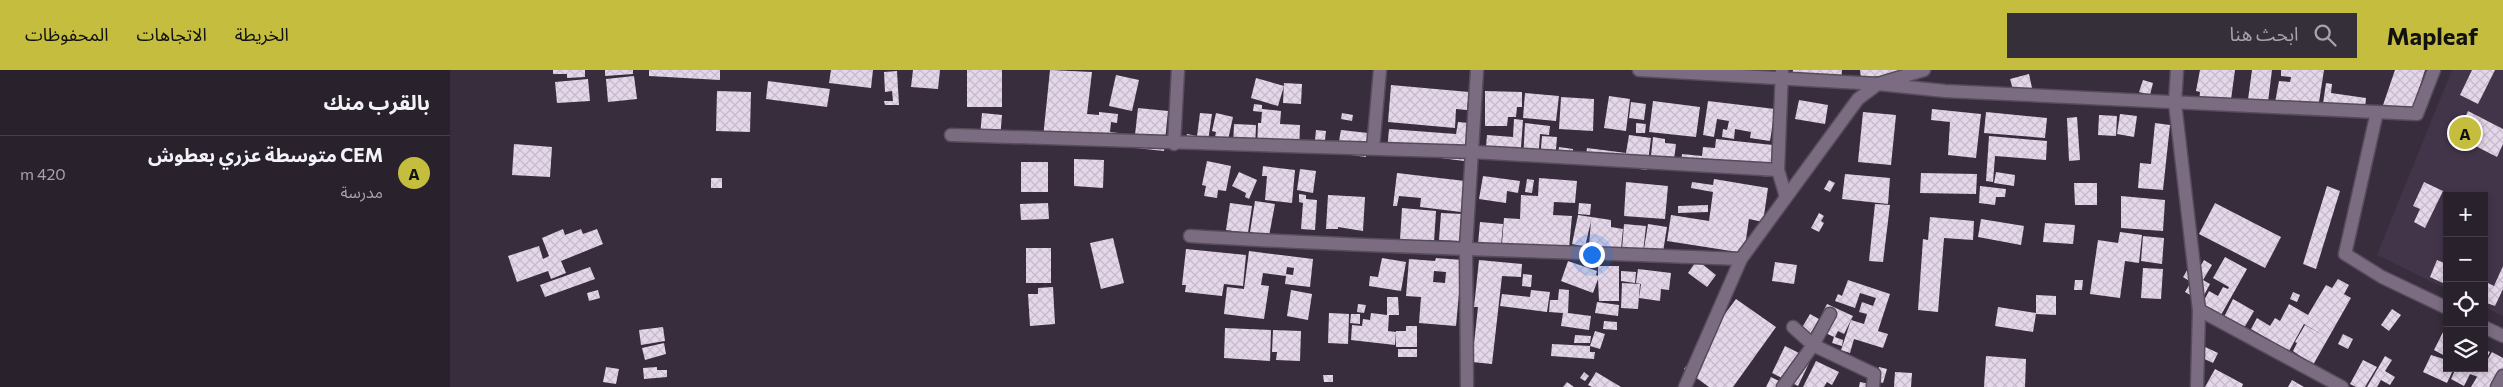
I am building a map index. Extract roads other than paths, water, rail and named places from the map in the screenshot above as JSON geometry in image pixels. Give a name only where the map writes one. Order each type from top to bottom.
[{"type":"street","points":[[1174,144],[1178,70]]},
{"type":"street","points":[[1373,148],[1380,70]]},
{"type":"street","points":[[1467,387],[1466,247],[1473,152],[1476,70]]},
{"type":"street","points":[[1639,70],[1782,74],[1945,91],[2418,114],[2434,70]]},
{"type":"street","points":[[1687,386],[1741,258],[1858,99],[1878,84],[1924,70]]},
{"type":"street","points":[[2177,70],[2176,103],[2199,310],[2197,387]]},
{"type":"street","points":[[1782,74],[1778,170],[1786,197]]},
{"type":"street","points":[[2377,112],[2345,254],[2382,277],[2443,306]]},
{"type":"street","points":[[951,135],[1174,144],[1473,152],[1778,170]]},
{"type":"street","points":[[1190,236],[1323,244],[1466,247],[1741,258]]},
{"type":"street","points":[[2199,310],[2342,387]]},
{"type":"street","points":[[1783,387],[1813,345],[1830,314]]},
{"type":"street","points":[[1793,327],[1813,345],[1874,374],[1873,387]]},
{"type":"street","points":[[2488,329],[2503,336]]},
{"type":"street","points":[[2497,387],[2503,376]]},
{"type":"place","name":"CEM متوسطة عزري بعطوش","points":[[2465,133]]}]
